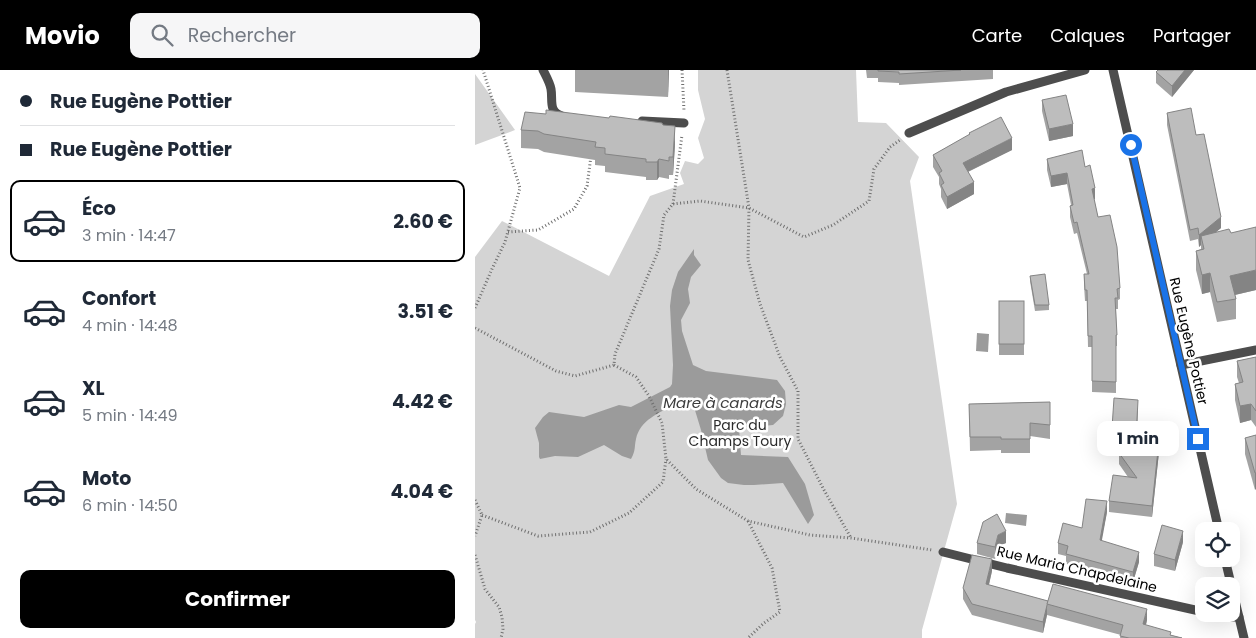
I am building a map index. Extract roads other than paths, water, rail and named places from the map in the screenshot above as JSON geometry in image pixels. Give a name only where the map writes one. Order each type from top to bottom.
[{"type":"street","points":[[543,70],[551,88],[554,112],[559,116],[573,117]]},
{"type":"street","points":[[909,134],[1006,92],[1085,70]]},
{"type":"street","name":"Rue Eugène Pottier","points":[[1113,70],[1217,522]]},
{"type":"street","points":[[636,120],[684,123]]},
{"type":"street","points":[[1181,365],[1256,350]]},
{"type":"street","name":"Rue Maria Chapdelaine","points":[[943,552],[1195,610]]},
{"type":"street","points":[[1240,621],[1244,638]]},
{"type":"water","name":"Mare à canards","points":[[694,249],[694,255],[701,265],[691,277],[688,289],[690,303],[681,320],[682,331],[693,365],[706,371],[777,380],[785,391],[786,404],[783,416],[773,425],[739,428],[741,455],[788,457],[805,484],[814,515],[808,524],[783,483],[744,485],[728,483],[721,478],[708,460],[694,407],[674,405],[656,414],[646,422],[638,432],[631,459],[604,445],[578,457],[555,456],[540,459],[539,457],[539,443],[535,428],[549,412],[584,417],[619,405],[631,407],[670,387],[672,384],[673,365],[670,306],[672,290],[678,272]]},
{"type":"water","points":[[977,333],[989,334],[988,352],[976,351]]},
{"type":"water","points":[[1006,513],[1027,515],[1026,526],[1005,523]]},
{"type":"park label","name":"Parc du Champs Toury","points":[[740,434]]}]
